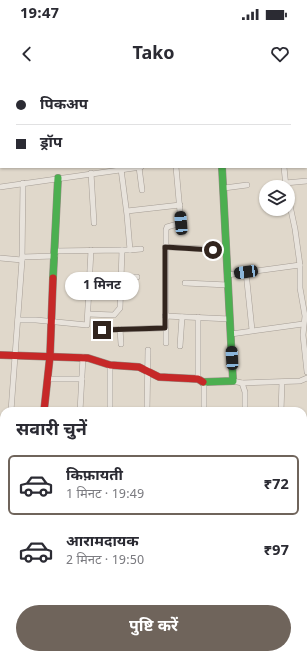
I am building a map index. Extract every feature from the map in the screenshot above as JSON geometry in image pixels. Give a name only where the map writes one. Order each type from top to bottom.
[{"type":"street","points":[[0,187],[130,168]]},
{"type":"street","points":[[140,168],[142,190]]},
{"type":"street","points":[[166,343],[166,230],[168,227],[181,223],[176,168]]},
{"type":"street","points":[[284,168],[285,180]]},
{"type":"street","points":[[121,169],[127,211],[130,250]]},
{"type":"street","points":[[222,170],[233,381]]},
{"type":"street","points":[[90,174],[94,224]]},
{"type":"street","points":[[44,407],[50,356],[58,178]]},
{"type":"street","points":[[295,183],[307,181]]},
{"type":"street","points":[[10,407],[22,259],[23,183]]},
{"type":"street","points":[[224,188],[247,184]]},
{"type":"street","points":[[127,211],[180,205]]},
{"type":"street","points":[[292,216],[300,265],[300,288],[305,316],[303,335],[307,372]]},
{"type":"street","points":[[165,247],[226,250]]},
{"type":"street","points":[[0,258],[22,259],[91,250],[141,249]]},
{"type":"street","points":[[18,320],[36,320],[87,325],[91,250]]},
{"type":"street","points":[[88,314],[114,315],[120,308],[122,250]]},
{"type":"street","points":[[227,275],[300,265]]},
{"type":"street","points":[[246,272],[252,330]]},
{"type":"street","points":[[121,277],[138,277]]},
{"type":"street","points":[[185,282],[228,285]]},
{"type":"street","points":[[165,316],[230,319]]},
{"type":"street","points":[[180,346],[182,317]]},
{"type":"street","points":[[198,317],[204,407]]},
{"type":"street","points":[[230,334],[303,324]]},
{"type":"street","points":[[102,330],[165,328]]},
{"type":"street","points":[[120,330],[121,344]]},
{"type":"street","points":[[147,407],[148,350]]},
{"type":"street","points":[[0,355],[83,357],[110,365],[142,368],[159,377],[201,381],[233,381],[242,383],[282,382],[303,381],[307,378]]},
{"type":"street","points":[[80,407],[83,357]]},
{"type":"street","points":[[110,365],[110,407]]},
{"type":"street","points":[[48,379],[82,379]]},
{"type":"street","points":[[282,382],[282,407]]},
{"type":"street","points":[[242,383],[245,392],[245,407]]},
{"type":"traffic: fast","points":[[203,382],[233,381],[222,168]]},
{"type":"traffic: fast","points":[[53,278],[58,178]]},
{"type":"traffic: jam","points":[[44,407],[50,356],[53,278]]},
{"type":"traffic: jam","points":[[0,355],[88,358],[110,365],[139,367],[159,377],[198,379],[203,382]]},
{"type":"route","points":[[102,330],[165,328],[165,247],[213,250]]}]
